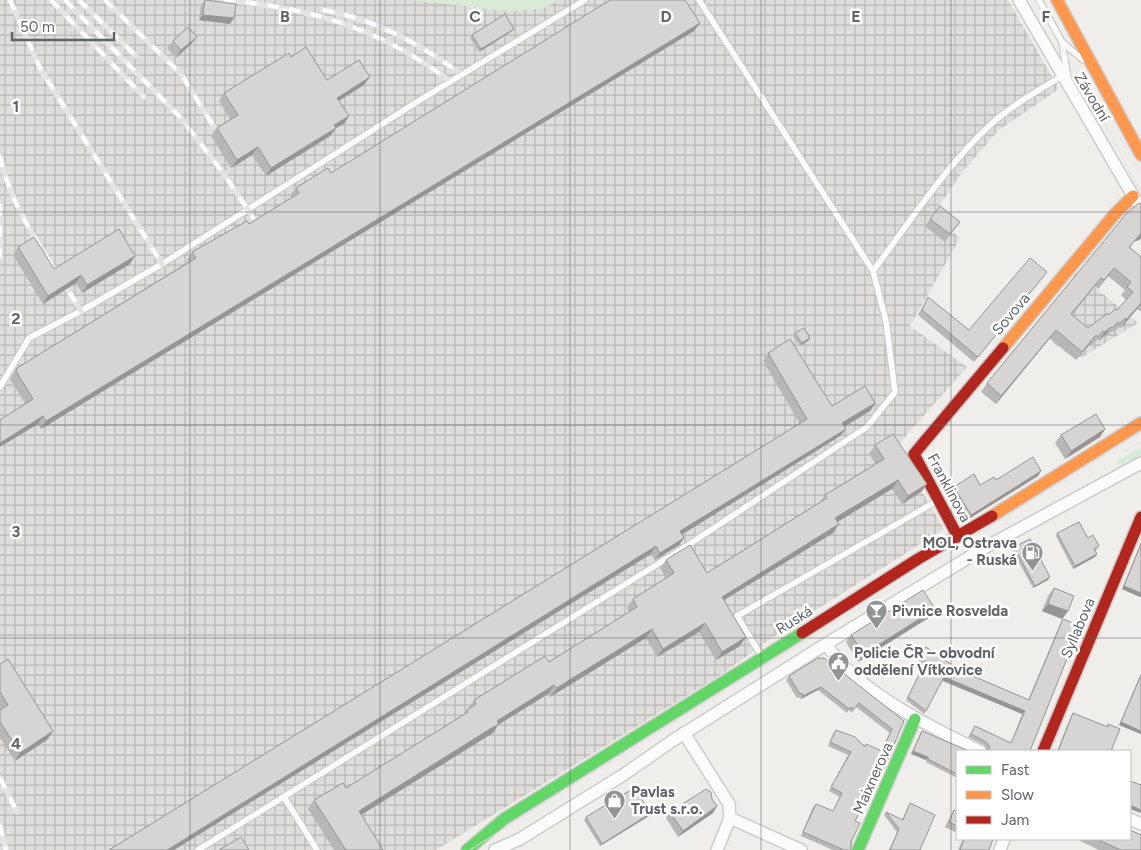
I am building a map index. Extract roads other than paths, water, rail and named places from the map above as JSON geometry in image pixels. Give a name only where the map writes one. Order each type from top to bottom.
[{"type":"street","name":"Závodní","points":[[1019,0],[1140,208]]},
{"type":"street","name":"Závodní","points":[[1057,0],[1141,155]]},
{"type":"street","name":"Sovova","points":[[914,454],[1114,215],[1133,196]]},
{"type":"street","name":"Ruská","points":[[467,850],[504,820],[699,700],[918,558],[958,536],[1141,423]]},
{"type":"street","name":"Franklinova","points":[[914,454],[958,536]]},
{"type":"street","points":[[495,850],[520,839],[615,780],[684,733],[986,546],[1141,463]]},
{"type":"street","name":"Syllabova","points":[[1043,750],[1141,517]]},
{"type":"street","points":[[826,644],[848,670],[915,719],[978,750]]},
{"type":"street","name":"Maixnerova","points":[[858,850],[915,719]]},
{"type":"street","points":[[684,733],[729,804],[730,818],[717,850]]},
{"type":"street","points":[[730,818],[801,850]]},
{"type":"lane","points":[[0,388],[29,338],[81,311],[162,264],[420,100],[585,0]]},
{"type":"lane","points":[[198,850],[682,549],[867,427],[895,392],[886,321],[873,271],[699,0]]},
{"type":"lane","points":[[1039,0],[1062,42],[1070,88]]},
{"type":"lane","points":[[1062,42],[1097,73]]},
{"type":"lane","points":[[873,271],[947,171],[990,125],[1029,95],[1062,76]]},
{"type":"lane","points":[[762,658],[737,616],[938,500]]},
{"type":"lane","points":[[284,797],[317,850]]},
{"type":"tram line","points":[[1035,0],[1109,130],[1141,193]]},
{"type":"tram line","points":[[1120,137],[1141,173]]},
{"type":"tram line","points":[[470,850],[1141,433]]},
{"type":"tram line","points":[[1124,451],[1141,442]]},
{"type":"railway","points":[[10,0],[40,68],[162,264]]},
{"type":"railway","points":[[51,0],[144,97]]},
{"type":"railway","points":[[65,0],[181,118],[224,174],[254,219]]},
{"type":"railway","points":[[79,0],[136,56]]},
{"type":"railway","points":[[105,0],[181,74],[214,127]]},
{"type":"railway","points":[[224,0],[285,8],[342,23],[395,46],[447,79]]},
{"type":"railway","points":[[323,10],[360,19],[394,33],[427,51],[458,72]]},
{"type":"railway","points":[[0,156],[13,197],[23,217],[81,311]]},
{"type":"railway","points":[[0,204],[0,258]]},
{"type":"railway","points":[[0,778],[17,812]]},
{"type":"railway","points":[[0,825],[6,850]]},
{"type":"place","name":"MOL, Ostrava - Ruská","points":[[1033,571]]},
{"type":"place","name":"Pivnice Rosvelda","points":[[876,630]]},
{"type":"place","name":"Policie ČR – obvodní oddělení Vítkovice","points":[[838,681]]},
{"type":"place","name":"Pavlas Trust s.r.o.","points":[[615,820]]}]
